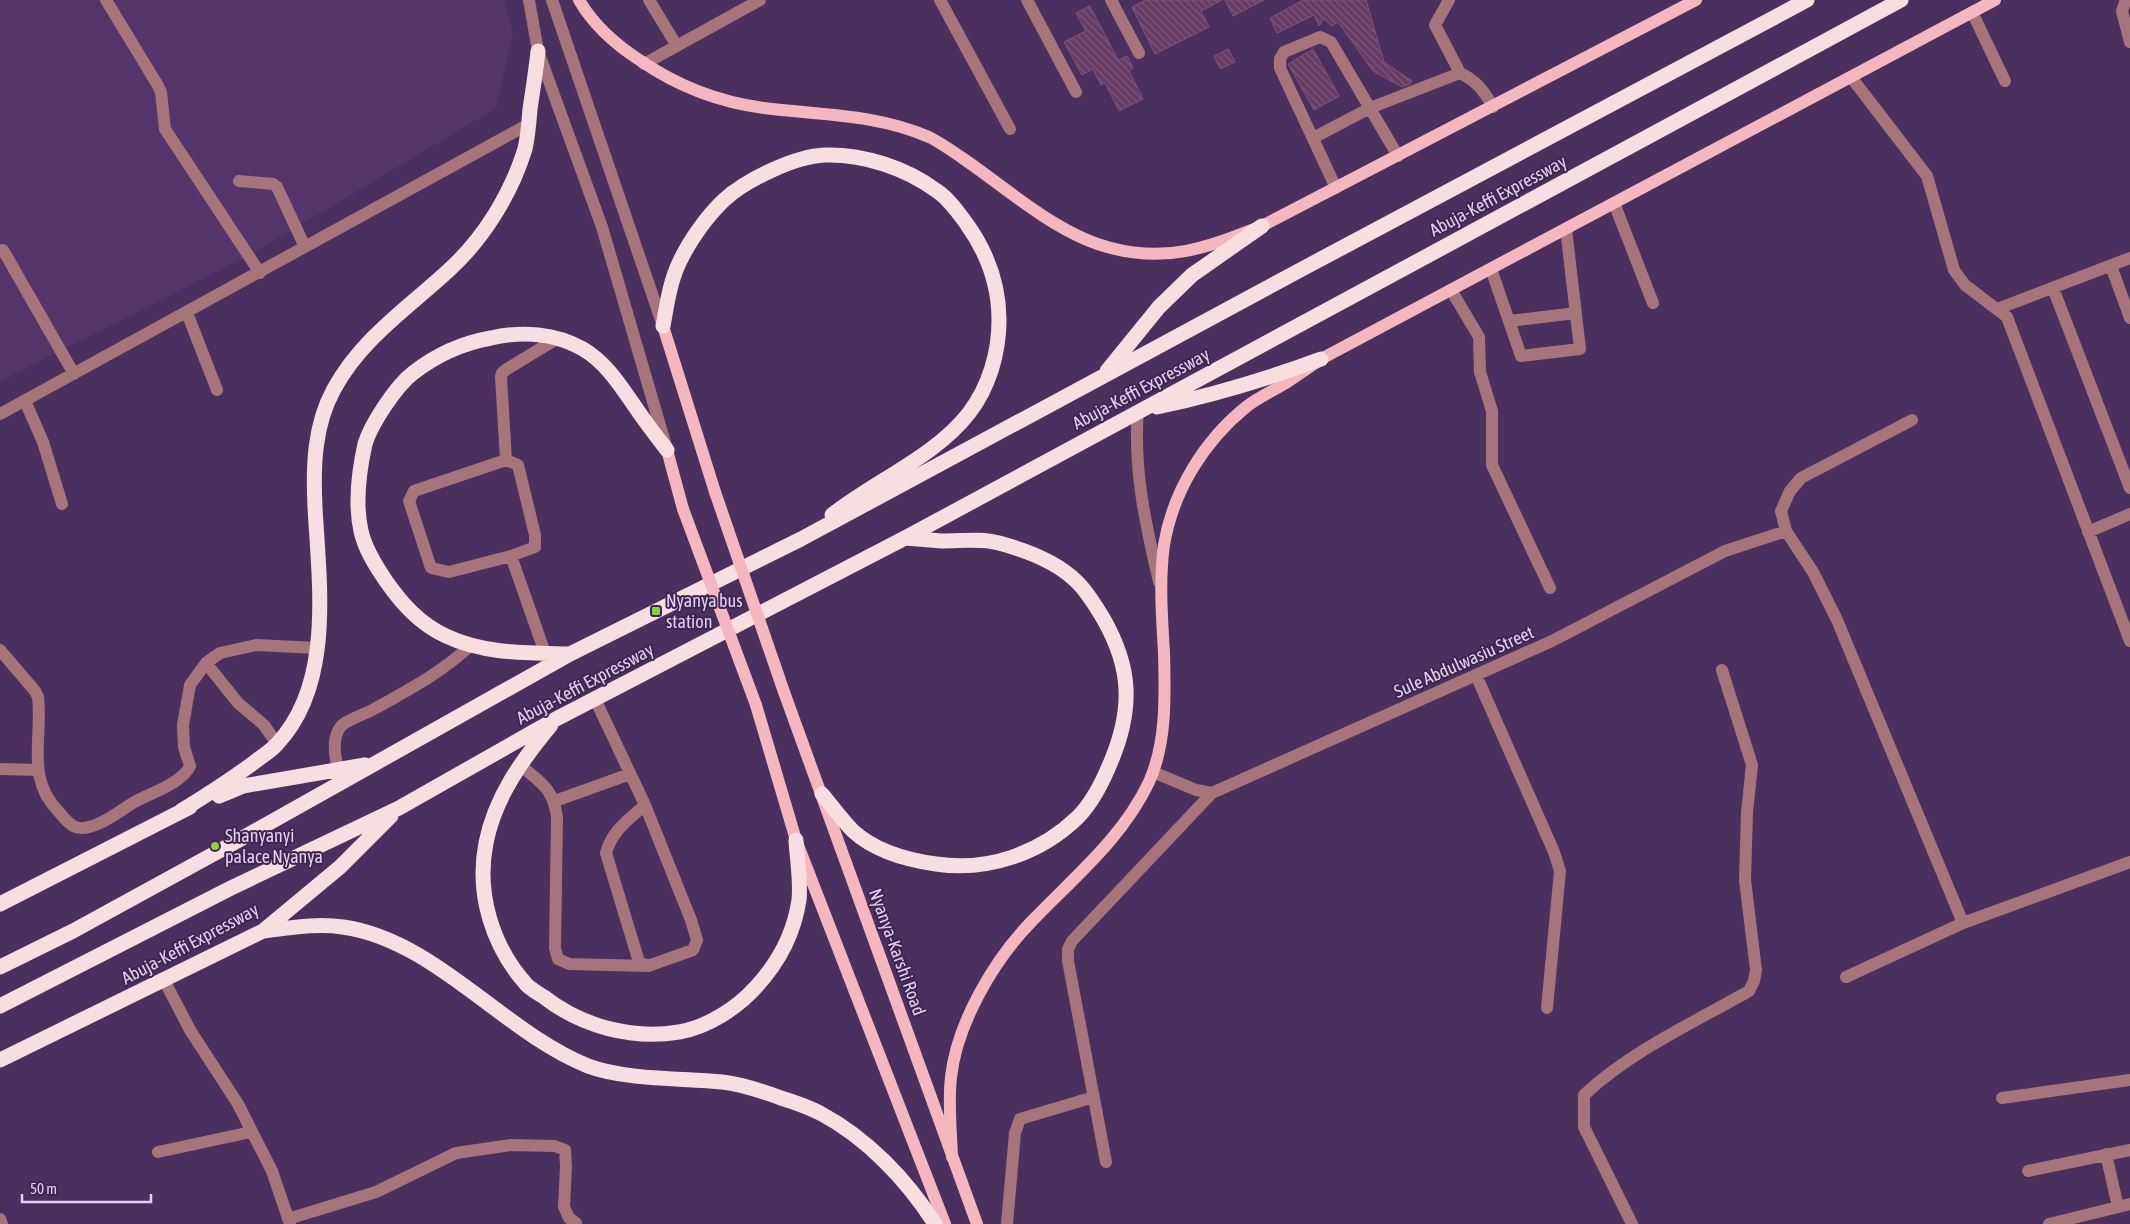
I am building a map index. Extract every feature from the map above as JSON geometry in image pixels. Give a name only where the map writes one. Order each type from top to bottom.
[{"type":"highway","name":"Abuja-Keffi Expressway","points":[[0,967],[125,902],[570,654],[801,539],[1807,0]]},
{"type":"highway","name":"Abuja-Keffi Expressway","points":[[0,1006],[231,888],[399,808],[556,719],[905,538],[1901,0]]},
{"type":"highway","points":[[181,811],[228,782],[277,744],[310,692],[317,648],[319,588],[314,485],[315,450],[322,419],[333,390],[350,363],[373,336],[451,269],[476,241],[497,211],[514,178],[525,147],[538,51]]},
{"type":"highway","points":[[662,326],[673,279],[680,260],[695,235],[725,200],[768,172],[796,160],[823,155],[856,157],[912,175],[938,192],[957,210],[975,236],[987,260],[996,286],[999,308],[999,331],[995,356],[990,375],[981,394],[970,412],[956,428],[935,446],[852,498],[801,539]]},
{"type":"highway","points":[[1104,376],[1165,300],[1192,275],[1262,226]]},
{"type":"highway","points":[[570,654],[507,652],[446,636],[421,622],[399,600],[366,549],[360,529],[358,488],[366,443],[390,397],[412,374],[439,356],[471,342],[505,335],[543,335],[558,338],[583,350],[602,364],[616,379],[667,450]]},
{"type":"highway","points":[[1138,412],[1227,391],[1272,378],[1321,359]]},
{"type":"highway","points":[[822,794],[853,831],[879,848],[906,858],[953,867],[991,864],[1030,850],[1054,837],[1079,816],[1092,799],[1104,778],[1118,743],[1123,720],[1126,689],[1121,659],[1100,612],[1076,580],[1050,563],[998,542],[905,538]]},
{"type":"highway","points":[[556,719],[520,765],[493,814],[486,843],[483,872],[486,904],[492,927],[505,954],[526,984],[562,1011],[593,1024],[630,1032],[655,1034],[680,1032],[701,1025],[727,1012],[746,997],[777,962],[791,934],[799,900],[796,840]]},
{"type":"highway","name":"Abuja-Keffi Expressway","points":[[0,904],[181,811],[243,786],[373,764]]},
{"type":"highway","name":"Abuja-Keffi Expressway","points":[[0,1060],[262,931],[340,867],[399,808]]},
{"type":"highway","points":[[262,931],[316,925],[344,927],[375,935],[408,950],[446,972],[525,1031],[560,1053],[590,1067],[647,1077],[724,1082],[761,1090],[820,1113],[850,1132],[879,1156],[912,1190],[935,1224]]},
{"type":"main road","points":[[579,0],[600,29],[622,50],[668,79],[693,90],[724,100],[762,108],[876,120],[900,126],[931,138],[1061,228],[1109,248],[1148,255],[1181,253],[1217,244],[1262,226],[1696,0]]},
{"type":"main road","points":[[952,1157],[951,1075],[957,1049],[983,985],[1002,955],[1031,921],[1112,840],[1136,808],[1153,772],[1162,738],[1165,687],[1161,589],[1164,544],[1175,504],[1190,472],[1215,435],[1248,406],[1321,359],[1995,0]]},
{"type":"main road","name":"Nyanya-Karshi Road","points":[[662,326],[715,492],[784,692],[977,1224]]},
{"type":"main road","points":[[667,450],[683,509],[756,705],[796,840],[945,1224]]},
{"type":"street","points":[[106,0],[161,92],[165,129],[260,273]]},
{"type":"street","points":[[529,0],[538,51],[602,227],[667,450]]},
{"type":"street","points":[[552,0],[662,326]]},
{"type":"street","points":[[649,0],[677,46]]},
{"type":"street","points":[[644,64],[760,0]]},
{"type":"street","points":[[940,0],[1010,129]]},
{"type":"street","points":[[1027,0],[1076,92]]},
{"type":"street","points":[[1112,0],[1139,53]]},
{"type":"street","points":[[1449,0],[1435,25],[1460,73],[1473,79],[1484,90],[1493,107]]},
{"type":"street","points":[[2126,0],[2122,11],[2130,42]]},
{"type":"street","points":[[1972,12],[2005,81]]},
{"type":"street","points":[[1336,188],[1280,68],[1280,59],[1284,52],[1320,37],[1326,38],[1331,42],[1398,156]]},
{"type":"street","points":[[1313,138],[1370,108],[1460,73]]},
{"type":"street","points":[[1851,77],[1927,176],[1954,270],[1965,285],[2006,317],[2130,641]]},
{"type":"street","points":[[0,414],[529,124]]},
{"type":"street","points":[[239,181],[273,184],[277,187],[305,247]]},
{"type":"street","points":[[1614,203],[1653,303]]},
{"type":"street","points":[[1491,268],[1521,356],[1580,349],[1566,229]]},
{"type":"street","points":[[3,250],[74,374]]},
{"type":"street","points":[[1996,309],[2130,258]]},
{"type":"street","points":[[2110,266],[2130,318]]},
{"type":"street","points":[[2052,288],[2130,488]]},
{"type":"street","points":[[1451,290],[1479,338],[1480,372],[1492,412],[1492,465],[1550,588]]},
{"type":"street","points":[[187,312],[217,390]]},
{"type":"street","points":[[1509,321],[1576,313]]},
{"type":"street","points":[[506,460],[502,373],[558,338]]},
{"type":"street","points":[[25,401],[42,442],[62,504]]},
{"type":"street","points":[[1138,412],[1136,437],[1138,469],[1146,525],[1161,589]]},
{"type":"street","points":[[1912,420],[1801,478],[1790,491],[1781,511],[1786,531],[1813,572],[1837,620],[1963,923]]},
{"type":"street","points":[[506,460],[518,465],[535,535],[535,547],[511,556],[449,572],[430,568],[409,501],[414,491],[506,460]]},
{"type":"street","points":[[2088,532],[2130,514]]},
{"type":"street","name":"Sule Abdulwasiu Street","points":[[1212,793],[1552,641],[1725,551],[1786,531]]},
{"type":"street","points":[[511,556],[544,653]]},
{"type":"street","points":[[0,650],[38,697],[39,782],[52,805],[74,827],[83,828],[104,821],[142,798],[162,789],[187,772],[190,766],[184,747],[183,726],[190,685],[206,662],[220,652],[256,644],[317,648]]},
{"type":"street","points":[[338,769],[334,750],[336,737],[342,725],[374,709],[453,662],[472,644]]},
{"type":"street","points":[[206,662],[238,703],[264,726],[277,744]]},
{"type":"street","points":[[1632,1224],[1584,1127],[1584,1096],[1601,1080],[1630,1059],[1749,991],[1754,981],[1756,970],[1745,880],[1747,812],[1752,765],[1722,670]]},
{"type":"street","points":[[1476,675],[1560,871],[1547,1008]]},
{"type":"street","points":[[520,765],[550,791],[555,801],[557,817],[555,948],[558,958],[569,964],[648,966],[694,950],[697,940],[645,805],[595,699]]},
{"type":"street","points":[[0,769],[38,770]]},
{"type":"street","points":[[1153,772],[1196,790],[1212,793]]},
{"type":"street","points":[[555,801],[630,774]]},
{"type":"street","points":[[1106,1162],[1068,961],[1068,949],[1072,941],[1212,793]]},
{"type":"street","points":[[645,805],[619,828],[610,839],[606,853],[640,962],[648,966]]},
{"type":"street","points":[[1846,977],[1963,923],[2130,862]]},
{"type":"street","points":[[164,980],[190,1030],[238,1104],[272,1171],[289,1222],[376,1192],[456,1153],[520,1145],[555,1146],[565,1150],[564,1207],[569,1218],[576,1223]]},
{"type":"street","points":[[2002,1098],[2130,1080]]},
{"type":"street","points":[[1007,1224],[1015,1133],[1020,1119],[1094,1097]]},
{"type":"street","points":[[158,1152],[251,1132]]},
{"type":"street","points":[[2028,1171],[2130,1150]]},
{"type":"street","points":[[2049,1224],[2124,1206],[2106,1154]]},
{"type":"street","points":[[0,1219],[2,1224]]},
{"type":"shaded area","points":[[0,0],[504,0],[513,34],[496,108],[248,256],[0,381]]},
{"type":"building","points":[[1146,0],[1222,0],[1201,11],[1209,27],[1155,54],[1132,7]]},
{"type":"building","points":[[1225,0],[1264,0],[1233,16]]},
{"type":"building","points":[[1303,0],[1366,0],[1384,62],[1412,81],[1410,84],[1402,87],[1373,71],[1338,22],[1332,26],[1324,19],[1319,26],[1314,15],[1277,33],[1270,18]]},
{"type":"building","points":[[1090,6],[1118,60],[1127,56],[1133,68],[1129,71],[1143,99],[1119,111],[1105,83],[1101,85],[1093,69],[1082,75],[1064,42],[1086,31],[1076,13]]},
{"type":"building","points":[[1228,49],[1235,62],[1220,69],[1214,56]]},
{"type":"building","points":[[1313,49],[1339,96],[1314,110],[1288,64]]},
{"type":"place","name":"Nyanya bus station","points":[[656,611]]},
{"type":"place","name":"Shanyanyi palace Nyanya","points":[[215,846]]}]
